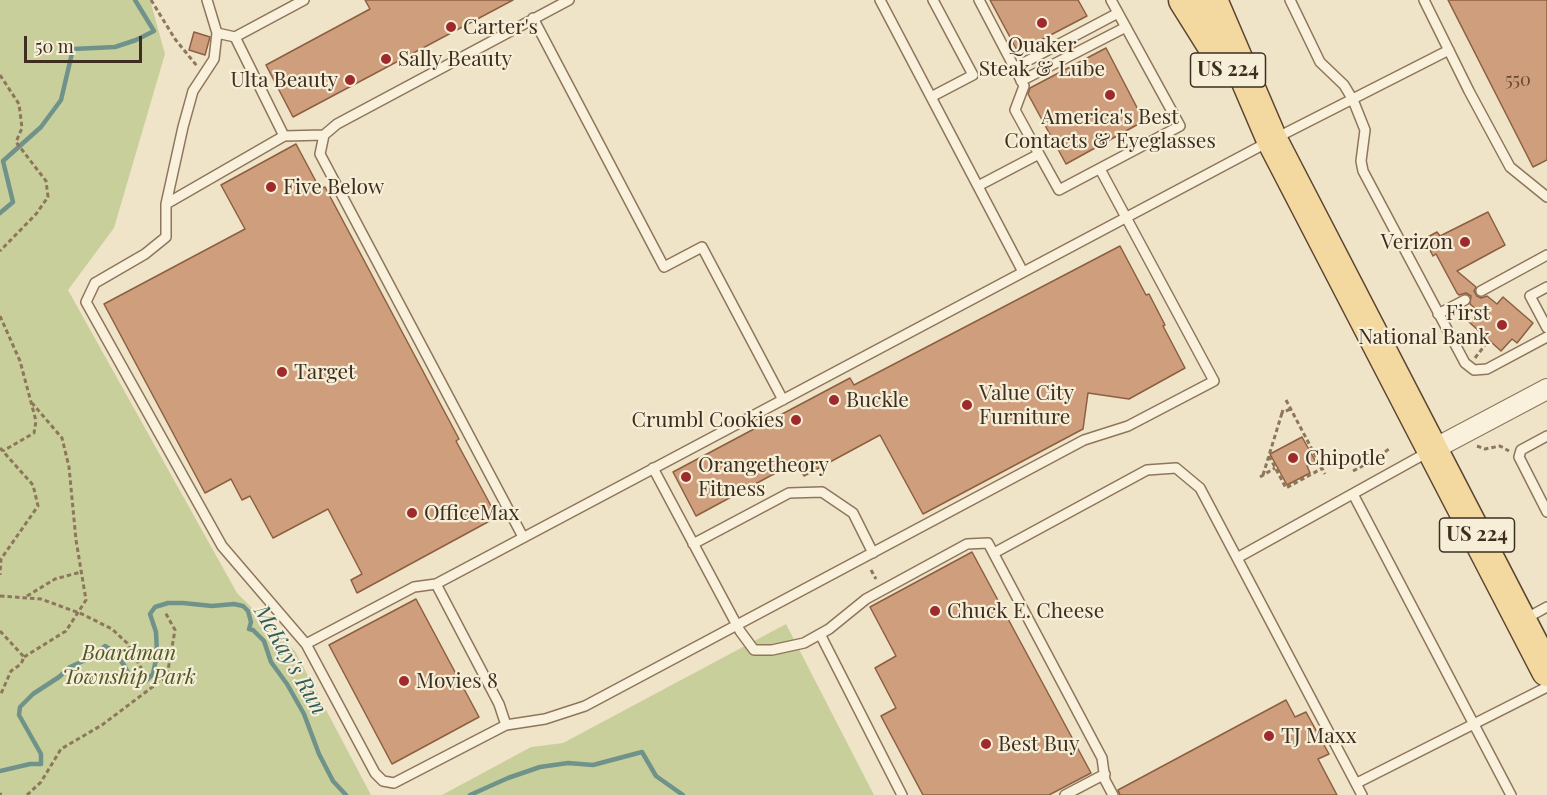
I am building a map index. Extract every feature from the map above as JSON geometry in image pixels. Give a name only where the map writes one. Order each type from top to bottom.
[{"type":"main road","name":"US 224","points":[[1184,0],[1272,140]]},
{"type":"main road","name":"US 224","points":[[1212,0],[1272,140],[1547,670]]},
{"type":"street","points":[[1432,450],[1547,388]]},
{"type":"lane","points":[[207,0],[217,33],[214,59],[193,91],[183,127],[166,204],[166,237],[145,254],[95,283],[86,302],[222,546],[306,644],[375,773],[383,781],[394,783],[506,725],[545,718],[585,706],[1084,440],[1128,426],[1214,381],[1100,169]]},
{"type":"lane","points":[[217,33],[235,37],[304,0]]},
{"type":"lane","points":[[166,204],[284,136],[324,135],[345,119],[569,0]]},
{"type":"lane","points":[[880,0],[1023,272]]},
{"type":"lane","points":[[931,97],[974,75],[933,0]]},
{"type":"lane","points":[[979,0],[1023,86],[1015,110],[1059,190],[1180,126],[1111,0]]},
{"type":"lane","points":[[1290,0],[1320,62],[1344,85],[1353,100],[1365,130],[1360,161],[1363,171],[1465,363],[1474,370],[1487,369],[1547,337]]},
{"type":"lane","points":[[1424,0],[1510,167],[1543,189],[1547,197]]},
{"type":"lane","points":[[1014,68],[1118,13]]},
{"type":"lane","points":[[533,18],[664,267],[702,247],[783,400]]},
{"type":"lane","points":[[1021,81],[1126,27]]},
{"type":"lane","points":[[235,37],[284,136]]},
{"type":"lane","points":[[306,644],[414,587],[436,584],[1272,140],[1449,50]]},
{"type":"lane","points":[[324,135],[320,154],[523,537]]},
{"type":"lane","points":[[978,186],[1039,154]]},
{"type":"lane","points":[[1481,291],[1547,255]]},
{"type":"lane","points":[[1547,286],[1530,296],[1547,328]]},
{"type":"lane","points":[[1438,314],[1465,300]]},
{"type":"lane","points":[[1547,436],[1521,450],[1519,457],[1547,512]]},
{"type":"lane","points":[[1237,558],[1432,450]]},
{"type":"lane","points":[[653,468],[737,625],[754,650],[772,650],[804,643],[820,634],[866,599],[967,544],[988,543],[1102,758],[1104,774],[1113,795]]},
{"type":"lane","points":[[994,553],[1148,470],[1176,468],[1200,489],[1362,795]]},
{"type":"lane","points":[[693,544],[789,493],[822,492],[853,513],[873,552]]},
{"type":"lane","points":[[1353,494],[1511,795]]},
{"type":"lane","points":[[436,584],[499,705],[506,725]]},
{"type":"lane","points":[[1521,621],[1547,607]]},
{"type":"lane","points":[[820,634],[902,795]]},
{"type":"lane","points":[[1357,783],[1547,687]]},
{"type":"lane","points":[[1065,795],[1104,774]]},
{"type":"path","points":[[151,0],[192,62],[206,72]]},
{"type":"path","points":[[0,75],[19,104],[22,128],[16,142],[46,181],[48,197],[36,214],[0,251]]},
{"type":"path","points":[[0,316],[21,361],[36,421],[34,433],[1,450],[33,485],[38,506],[1,560],[0,575]]},
{"type":"path","points":[[1474,358],[1489,340]]},
{"type":"path","points":[[1286,400],[1325,474]]},
{"type":"path","points":[[0,696],[11,671],[21,664],[24,657],[66,631],[86,600],[76,540],[69,467],[62,438],[32,404]]},
{"type":"path","points":[[1275,468],[1262,476],[1283,411],[1290,408]]},
{"type":"path","points":[[1477,446],[1485,449],[1500,446],[1519,457]]},
{"type":"path","points":[[1353,471],[1376,459],[1390,448]]},
{"type":"path","points":[[1269,456],[1286,488],[1322,469]]},
{"type":"path","points":[[871,570],[878,584]]},
{"type":"path","points":[[26,597],[55,579],[81,572]]},
{"type":"path","points":[[0,596],[41,599],[112,629],[127,643],[144,673]]},
{"type":"path","points":[[27,795],[41,782],[62,749],[102,725],[167,676],[175,630],[165,612]]},
{"type":"path","points":[[0,631],[24,657]]},
{"type":"green space","name":"Boardman Township Park","points":[[0,0],[150,0],[165,54],[114,228],[68,290],[237,593],[295,651],[371,795],[0,795]]},
{"type":"green space","points":[[786,624],[874,795],[442,795],[531,747],[563,743]]},
{"type":"building","points":[[365,0],[513,0],[293,117],[266,65],[370,9]]},
{"type":"building","points":[[990,0],[1078,0],[1087,16],[1018,52]]},
{"type":"building","points":[[1448,0],[1547,0],[1547,160],[1533,167]]},
{"type":"building","points":[[194,32],[210,37],[205,55],[189,50]]},
{"type":"building","points":[[1106,48],[1144,121],[1066,164],[1028,94],[1030,88]]},
{"type":"building","name":"Target","points":[[296,144],[320,189],[325,187],[459,439],[456,441],[497,517],[357,593],[351,580],[362,574],[328,509],[273,538],[250,496],[242,500],[231,479],[205,493],[104,304],[245,229],[221,185]]},
{"type":"building","points":[[1488,212],[1505,245],[1457,271],[1476,287],[1474,291],[1477,296],[1481,298],[1487,296],[1497,304],[1503,297],[1533,323],[1517,343],[1512,339],[1501,351],[1469,322],[1478,311],[1470,304],[1471,296],[1466,293],[1459,295],[1457,293],[1436,254],[1433,256],[1424,239],[1437,232],[1440,236]]},
{"type":"building","points":[[1120,246],[1146,295],[1149,294],[1185,368],[1129,399],[1088,393],[1083,429],[923,514],[880,435],[804,476],[796,462],[696,516],[673,472],[850,378],[854,385]]},
{"type":"building","name":"Chipotle","points":[[1302,437],[1316,462],[1307,466],[1310,473],[1287,485],[1270,454]]},
{"type":"building","name":"Best Buy","points":[[972,552],[1091,773],[1049,795],[923,795],[881,716],[896,708],[875,668],[896,656],[870,607]]},
{"type":"building","name":"Movies 8","points":[[416,599],[479,717],[392,764],[329,645]]},
{"type":"building","name":"TJ Maxx","points":[[1286,700],[1295,717],[1306,712],[1329,754],[1318,759],[1337,795],[1120,795],[1118,790]]},
{"type":"waterway","points":[[0,213],[13,202],[3,161],[41,127],[61,100],[73,49],[115,47],[154,31],[135,0]]},
{"type":"waterway","name":"McKay's Run","points":[[0,771],[30,764],[41,764],[41,754],[19,715],[20,707],[33,694],[70,667],[90,658],[105,646],[113,651],[124,665],[134,684],[146,681],[153,674],[157,654],[156,632],[150,614],[155,607],[168,603],[212,606],[234,604],[243,606],[248,611],[251,622],[249,629],[264,641],[271,662],[304,714],[319,754],[333,781],[346,795]]},
{"type":"waterway","name":"McKay's Run","points":[[470,795],[540,767],[568,763],[593,765],[642,752],[656,776],[683,795]]},
{"type":"place","name":"Quaker Steak & Lube","points":[[1042,23]]},
{"type":"place","name":"Carter's","points":[[451,27]]},
{"type":"place","name":"Sally Beauty","points":[[386,59]]},
{"type":"place","name":"Ulta Beauty","points":[[350,80]]},
{"type":"place","name":"America's Best Contacts & Eyeglasses","points":[[1110,95]]},
{"type":"place","name":"Five Below","points":[[271,187]]},
{"type":"place","name":"Verizon","points":[[1465,242]]},
{"type":"place","name":"First National Bank","points":[[1502,325]]},
{"type":"place","name":"Target","points":[[282,372]]},
{"type":"place","name":"Buckle","points":[[834,400]]},
{"type":"place","name":"Value City Furniture","points":[[967,405]]},
{"type":"place","name":"Crumbl Cookies","points":[[796,420]]},
{"type":"place","name":"Chipotle","points":[[1293,458]]},
{"type":"place","name":"Orangetheory Fitness","points":[[686,477]]},
{"type":"place","name":"OfficeMax","points":[[412,513]]},
{"type":"place","name":"Chuck E. Cheese","points":[[935,611]]},
{"type":"place","name":"Movies 8","points":[[404,681]]},
{"type":"place","name":"TJ Maxx","points":[[1269,736]]},
{"type":"place","name":"Best Buy","points":[[986,744]]}]
